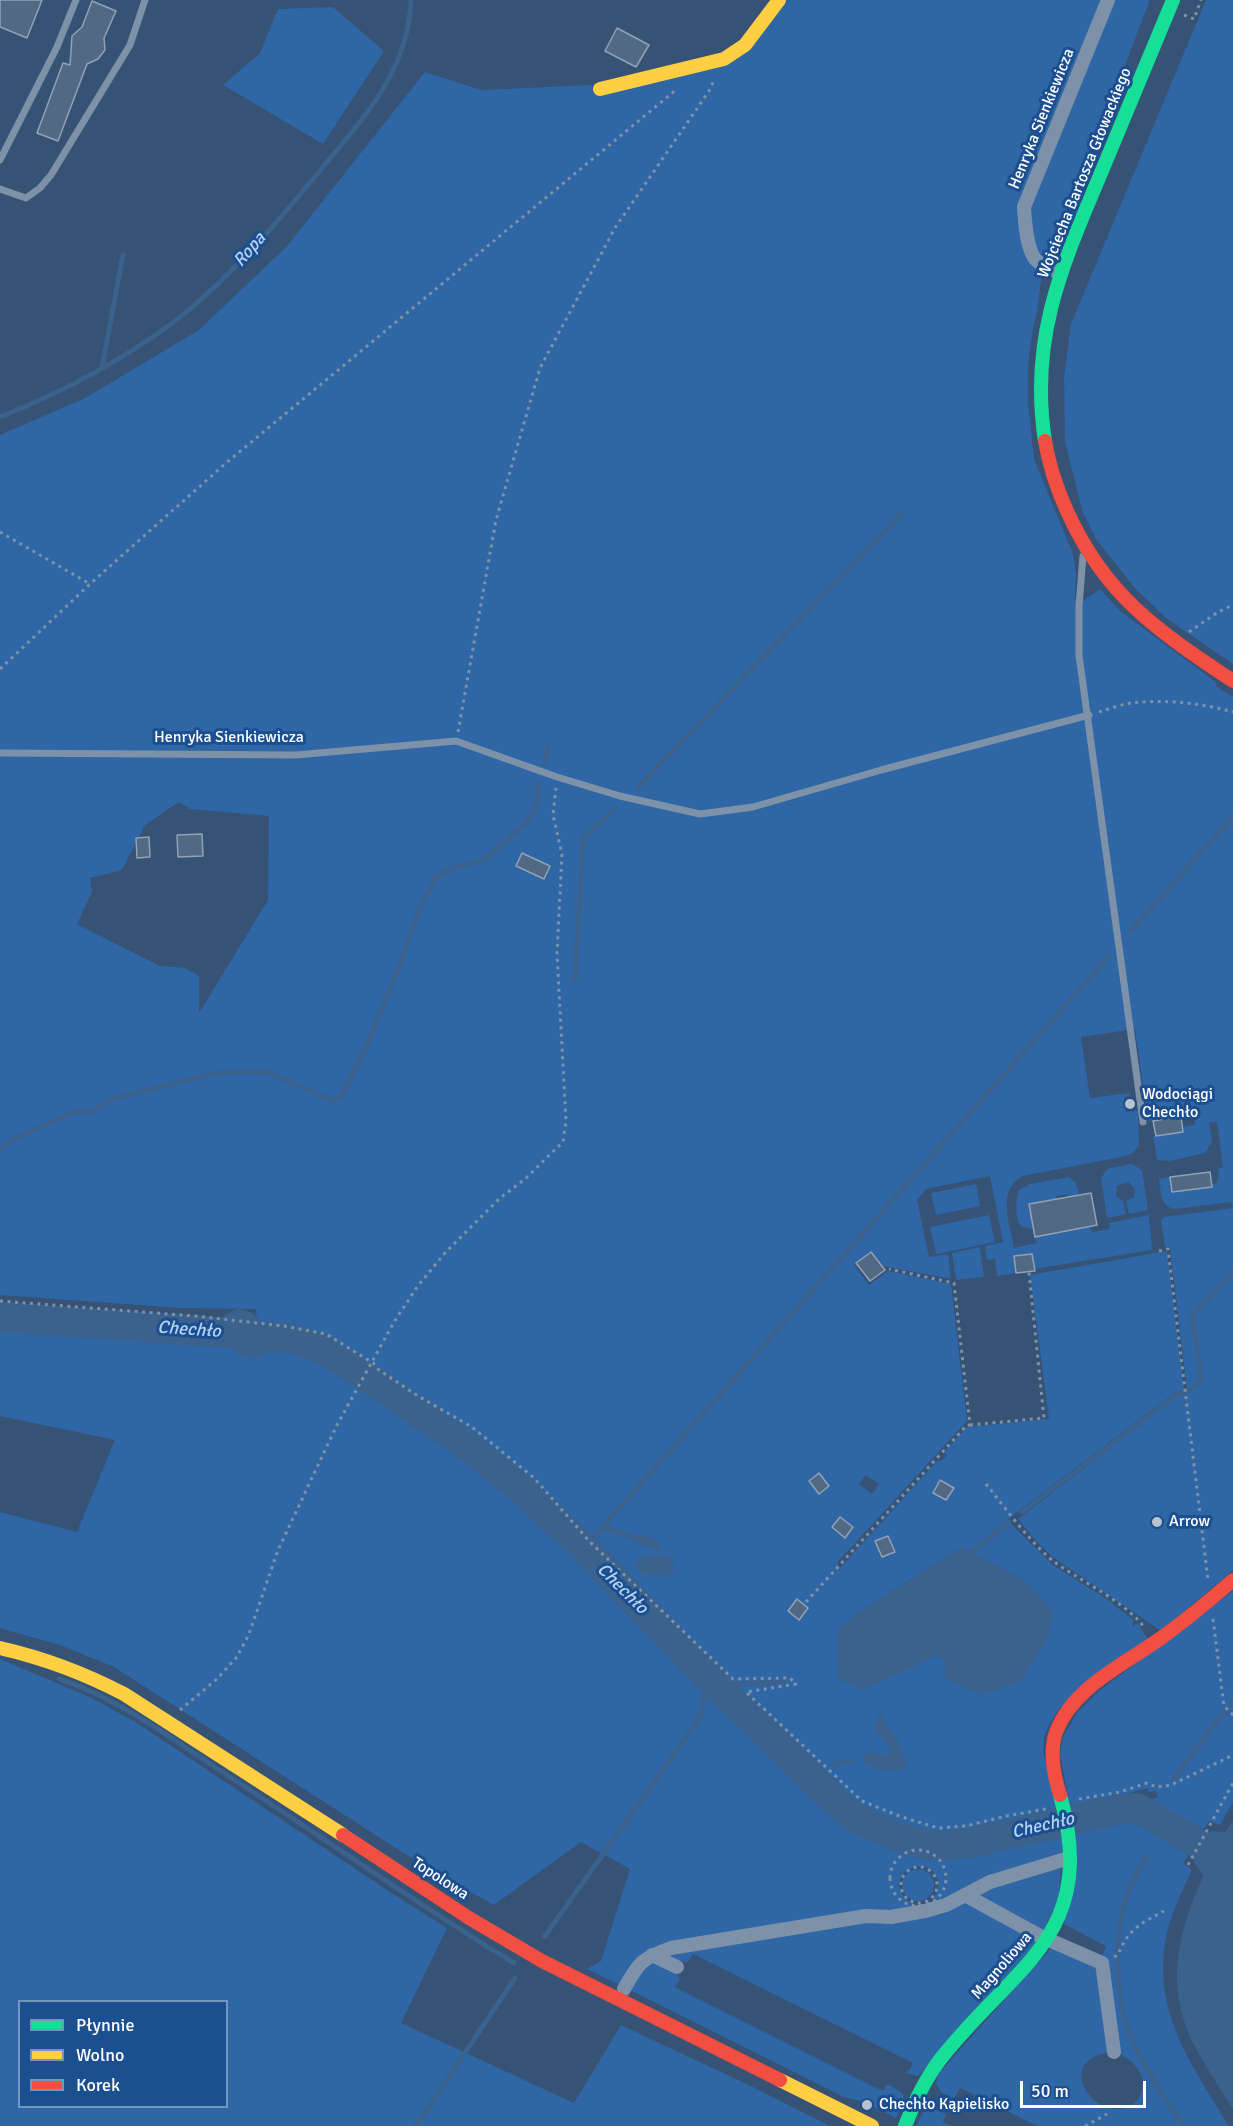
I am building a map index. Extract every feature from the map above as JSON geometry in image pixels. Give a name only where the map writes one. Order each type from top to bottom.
[{"type":"street","points":[[600,89],[724,59],[746,45],[779,0]]},
{"type":"street","name":"Henryka Sienkiewicza","points":[[1060,273],[1046,267],[1035,258],[1026,231],[1024,207],[1108,0]]},
{"type":"street","name":"Wojciecha Bartosza Głowackiego","points":[[1171,5],[1060,273],[1045,328],[1039,369],[1039,403],[1046,456],[1052,477],[1084,547],[1103,576],[1126,601],[1159,628],[1233,681]]},
{"type":"street","points":[[1064,1808],[1052,1773],[1052,1752],[1056,1730],[1073,1704],[1098,1681],[1154,1644],[1233,1580]]},
{"type":"street","name":"Topolowa","points":[[0,1648],[79,1670],[103,1682],[168,1721],[469,1918],[542,1961],[872,2126]]},
{"type":"street","name":"Magnoliowa","points":[[905,2126],[921,2088],[937,2065],[954,2043],[1026,1968],[1048,1939],[1061,1912],[1066,1895],[1069,1858],[1064,1808]]},
{"type":"street","points":[[624,1989],[640,1962],[671,1948],[866,1916],[891,1917],[912,1914],[946,1905],[990,1882],[1069,1858]]},
{"type":"street","points":[[965,1895],[1048,1939],[1102,1963],[1114,2052]]},
{"type":"street","points":[[652,1955],[677,1967]]},
{"type":"lane","points":[[0,160],[57,47],[76,0]]},
{"type":"lane","points":[[0,189],[26,198],[40,188],[51,175],[130,45],[145,0]]},
{"type":"lane","points":[[1084,547],[1079,606],[1079,655],[1143,1122]]},
{"type":"lane","points":[[456,741],[556,777],[620,796],[700,814],[753,807],[881,770],[1089,715]]},
{"type":"lane","name":"Henryka Sienkiewicza","points":[[0,753],[296,755],[456,741]]},
{"type":"path","points":[[1183,15],[1194,19],[1201,0]]},
{"type":"path","points":[[456,741],[496,520],[540,368],[615,228],[709,91],[724,59]]},
{"type":"path","points":[[0,669],[90,584],[226,463],[684,84]]},
{"type":"path","points":[[0,532],[90,584]]},
{"type":"path","points":[[1185,634],[1233,605]]},
{"type":"path","points":[[1089,715],[1129,703],[1212,706],[1233,712]]},
{"type":"path","points":[[168,1721],[217,1679],[237,1657],[249,1634],[278,1550],[338,1425],[394,1322],[417,1287],[444,1254],[499,1199],[525,1179],[563,1142],[566,1121],[557,954],[562,854],[553,815],[556,777]]},
{"type":"path","points":[[1159,1251],[1168,1249],[1224,1706],[1233,1715]]},
{"type":"path","points":[[889,1269],[954,1283],[970,1425]]},
{"type":"path","points":[[806,1602],[967,1425],[1044,1418],[1029,1273]]},
{"type":"path","points":[[0,1301],[195,1316],[284,1326],[326,1334],[418,1396],[472,1427],[534,1478],[590,1542],[733,1679],[790,1678],[795,1684],[746,1692],[862,1801],[902,1817],[938,1828],[966,1826],[1006,1816],[1064,1808],[1073,1801],[1120,1792],[1147,1783],[1156,1787],[1171,1785],[1233,1755]]},
{"type":"path","points":[[986,1484],[1033,1543],[1053,1561],[1108,1596],[1141,1621]]},
{"type":"path","points":[[1188,1865],[1233,1783]]},
{"type":"path","points":[[912,1907],[901,1901],[895,1893],[891,1875],[898,1859],[905,1853],[915,1850],[931,1853],[944,1868],[943,1889],[934,1902]]},
{"type":"path","points":[[919,1867],[934,1875],[937,1886],[931,1898],[918,1903],[906,1898],[901,1887],[903,1875],[919,1867]]},
{"type":"path","points":[[1102,1963],[1118,1955],[1130,1932],[1164,1911]]},
{"type":"path","points":[[1085,2126],[1107,2114]]},
{"type":"shaded area","points":[[785,0],[1150,0],[1041,281],[1028,366],[1028,402],[1034,459],[1073,554],[1076,574],[1075,599],[1083,601],[1100,589],[1120,611],[1233,697],[1233,1208],[1231,1202],[1175,1209],[1166,1205],[1162,1198],[1159,1179],[1170,1177],[1173,1192],[1212,1187],[1212,1184],[1217,1183],[1218,1168],[1223,1168],[1217,1122],[1209,1122],[1212,1142],[1205,1153],[1170,1161],[1157,1160],[1153,1136],[1183,1132],[1182,1127],[1195,1125],[1194,1115],[1148,1121],[1135,1029],[1081,1037],[1090,1098],[1129,1093],[1129,1096],[1124,1097],[1126,1112],[1138,1111],[1139,1145],[1133,1153],[1126,1156],[1023,1176],[1015,1182],[1007,1198],[1014,1248],[1036,1243],[1035,1237],[1090,1226],[1092,1232],[1110,1229],[1109,1223],[1149,1215],[1152,1250],[1034,1269],[1032,1254],[1014,1256],[1016,1273],[997,1276],[995,1259],[987,1260],[985,1246],[1003,1242],[990,1176],[926,1189],[917,1200],[929,1257],[948,1254],[951,1279],[883,1266],[871,1252],[854,1265],[869,1285],[888,1271],[951,1284],[967,1421],[837,1563],[840,1568],[937,1461],[941,1461],[947,1455],[944,1452],[967,1427],[1049,1419],[1030,1275],[1167,1251],[1184,1390],[1173,1394],[1007,1520],[1053,1565],[1105,1598],[1134,1620],[1132,1627],[1138,1623],[1148,1640],[1059,1709],[1049,1725],[1044,1737],[1043,1752],[1058,1810],[1005,1821],[1007,1828],[963,1840],[928,1840],[898,1833],[884,1828],[846,1806],[513,1474],[434,1414],[321,1343],[297,1334],[257,1329],[256,1309],[181,1308],[0,1295],[0,435],[85,398],[199,330],[287,246],[425,72],[481,90],[591,85],[595,94],[725,66]],"holes":[[[179,802],[190,809],[269,816],[268,900],[199,1013],[199,976],[185,968],[160,966],[77,924],[92,892],[90,878],[122,870],[145,825]],[[866,1475],[879,1484],[872,1494],[859,1484]],[[840,1517],[853,1527],[845,1538],[832,1527]],[[888,1536],[894,1552],[882,1557],[876,1541]],[[962,1547],[1026,1582],[946,1661],[938,1655],[838,1631],[855,1615]]]},
{"type":"shaded area","points":[[1206,0],[1233,0],[1233,664],[1166,618],[1134,587],[1096,539],[1083,513],[1065,442],[1064,377],[1071,324]]},
{"type":"shaded area","points":[[333,7],[384,51],[323,144],[223,85],[260,53],[278,9]]},
{"type":"shaded area","points":[[1132,1164],[1142,1170],[1148,1210],[1129,1214],[1126,1201],[1134,1197],[1135,1189],[1128,1182],[1117,1186],[1116,1196],[1123,1201],[1126,1214],[1107,1218],[1101,1178],[1107,1169]]},
{"type":"shaded area","points":[[1069,1177],[1076,1183],[1079,1195],[1068,1197],[1067,1194],[1056,1196],[1057,1199],[1029,1204],[1033,1229],[1020,1225],[1016,1211],[1019,1190],[1030,1184]]},
{"type":"shaded area","points":[[976,1184],[980,1206],[936,1215],[931,1193]]},
{"type":"shaded area","points":[[1233,1208],[1233,1570],[1161,1631],[1054,1558],[1018,1519],[1187,1389],[1170,1247],[1165,1247],[1161,1220],[1164,1217]]},
{"type":"shaded area","points":[[989,1215],[995,1242],[936,1254],[930,1227]]},
{"type":"shaded area","points":[[980,1247],[984,1277],[956,1280],[952,1253]]},
{"type":"shaded area","points":[[0,1324],[286,1341],[317,1351],[350,1371],[483,1466],[572,1550],[838,1812],[885,1838],[917,1848],[952,1851],[1007,1840],[1009,1845],[1015,1848],[1063,1835],[1062,1854],[936,1904],[933,1899],[938,1886],[937,1878],[929,1868],[915,1866],[904,1872],[899,1886],[904,1898],[913,1904],[912,1909],[664,1945],[621,1984],[587,1969],[601,1961],[630,1869],[581,1842],[494,1905],[427,1868],[114,1667],[60,1645],[0,1628],[0,1512],[77,1532],[115,1440],[0,1416]]},
{"type":"shaded area","points":[[636,1535],[656,1539],[662,1549],[659,1551],[635,1543],[633,1537]]},
{"type":"shaded area","points":[[962,1547],[1026,1582],[1052,1610],[1047,1640],[1021,1681],[981,1695],[944,1678],[946,1661],[938,1655],[863,1690],[838,1679],[838,1631],[855,1615]]},
{"type":"shaded area","points":[[658,1554],[673,1557],[674,1570],[665,1577],[641,1573],[635,1564],[638,1558]]},
{"type":"shaded area","points":[[1233,1591],[1233,1802],[1220,1825],[1209,1821],[1200,1836],[1189,1832],[1175,1813],[1153,1805],[1151,1799],[1158,1797],[1156,1791],[1149,1792],[1148,1788],[1070,1809],[1060,1753],[1063,1737],[1077,1713],[1100,1690]]},
{"type":"shaded area","points":[[0,1659],[92,1698],[137,1723],[447,1928],[401,2023],[574,2103],[621,2025],[830,2126],[0,2126]]},
{"type":"shaded area","points":[[883,1712],[884,1721],[899,1742],[907,1767],[885,1770],[863,1763],[864,1756],[870,1752],[886,1756],[890,1753],[888,1745],[874,1726],[879,1714]]},
{"type":"shaded area","points":[[1121,1820],[1147,1828],[1161,1839],[1192,1849],[1183,1863],[1192,1870],[1170,1921],[1164,1951],[1163,1979],[1168,2005],[1186,2054],[1229,2126],[1037,2126],[960,2088],[952,2098],[941,2092],[936,2083],[939,2073],[1052,1947],[1107,1960],[1102,1955],[1106,1946],[1064,1924],[1073,1827]],"holes":[[[1114,2052],[1136,2066],[1143,2081],[1143,2089],[1133,2105],[1118,2109],[1105,2106],[1093,2099],[1085,2088],[1082,2077],[1084,2065],[1095,2057]]]},
{"type":"shaded area","points":[[1233,1821],[1233,2109],[1192,2041],[1179,1999],[1177,1978],[1181,1938],[1203,1877],[1193,1861],[1210,1831],[1225,1832]]},
{"type":"shaded area","points":[[1058,1867],[1061,1869],[1059,1897],[1043,1932],[978,1899],[977,1894],[989,1887]]},
{"type":"shaded area","points":[[918,1869],[929,1874],[934,1885],[929,1896],[918,1901],[907,1896],[902,1885],[907,1874]]},
{"type":"shaded area","points":[[964,1902],[1038,1939],[918,2076],[906,2073],[913,2063],[693,1954],[688,1962],[678,1963],[664,1954]]},
{"type":"shaded area","points":[[649,1961],[678,1974],[680,1979],[675,1987],[883,2091],[887,2084],[900,2091],[904,2101],[896,2118],[864,2102],[844,2097],[628,1989]]},
{"type":"shaded area","points":[[929,2107],[946,2114],[943,2122],[952,2126],[916,2126],[924,2111]]},
{"type":"building","points":[[0,0],[42,0],[27,38],[0,27]]},
{"type":"building","points":[[92,1],[116,11],[104,38],[105,50],[98,59],[87,64],[58,141],[37,133],[63,63],[70,65],[72,36],[82,27]]},
{"type":"building","points":[[617,28],[649,45],[636,67],[605,51]]},
{"type":"building","points":[[202,834],[203,856],[178,857],[177,835]]},
{"type":"building","points":[[149,837],[150,857],[137,858],[136,838]]},
{"type":"building","points":[[522,853],[550,866],[544,879],[516,866]]},
{"type":"building","points":[[1181,1116],[1183,1132],[1156,1136],[1153,1121]]},
{"type":"building","points":[[1210,1172],[1212,1187],[1172,1192],[1170,1177]]},
{"type":"building","points":[[1091,1193],[1097,1225],[1035,1237],[1029,1204]]},
{"type":"building","points":[[871,1252],[885,1270],[870,1281],[856,1263]]},
{"type":"building","points":[[1032,1254],[1035,1271],[1016,1273],[1014,1256]]},
{"type":"building","points":[[819,1473],[829,1486],[819,1494],[809,1481]]},
{"type":"building","points":[[940,1480],[954,1488],[946,1500],[933,1493]]},
{"type":"building","points":[[840,1517],[853,1527],[845,1538],[832,1527]]},
{"type":"building","points":[[888,1536],[895,1552],[882,1557],[875,1541]]},
{"type":"building","points":[[797,1599],[808,1608],[799,1620],[788,1611]]},
{"type":"waterway","name":"Ropa","points":[[0,417],[70,386],[137,347],[179,318],[237,265],[307,186],[379,96],[403,45],[411,0]]},
{"type":"waterway","points":[[102,368],[123,255]]},
{"type":"waterway","points":[[638,787],[903,512]]},
{"type":"waterway","points":[[545,763],[549,745]]},
{"type":"waterway","points":[[0,1151],[8,1142],[75,1111],[92,1112],[109,1100],[215,1073],[267,1072],[331,1100],[340,1098],[365,1049],[396,975],[418,913],[435,878],[450,869],[484,860],[526,823],[536,808],[539,783]]},
{"type":"waterway","points":[[575,980],[583,838],[615,808]]},
{"type":"waterway","points":[[1131,931],[1233,816]]},
{"type":"waterway","points":[[584,1548],[1109,956]]},
{"type":"waterway","points":[[1022,1512],[1175,1396],[1193,1388],[1200,1382],[1192,1315],[1233,1273]]},
{"type":"waterway","name":"Chechło","points":[[0,1317],[231,1333],[233,1328],[239,1324],[244,1326],[247,1342],[254,1343],[256,1335],[286,1338],[317,1346],[364,1375],[467,1446],[520,1488],[584,1548],[708,1677],[851,1816],[897,1837],[932,1846],[970,1843],[1121,1809],[1137,1808],[1233,1864]]},
{"type":"waterway","points":[[972,1552],[1009,1522]]},
{"type":"waterway","points":[[603,1528],[633,1537]]},
{"type":"waterway","points":[[545,1936],[701,1716],[708,1677]]},
{"type":"waterway","points":[[59,1679],[100,1696],[139,1717],[514,1963]]},
{"type":"waterway","points":[[716,1685],[785,1682]]},
{"type":"waterway","points":[[1230,1705],[1233,1701]]},
{"type":"waterway","points":[[1173,1780],[1225,1711]]},
{"type":"waterway","points":[[832,1765],[851,1760]]},
{"type":"waterway","points":[[807,1773],[819,1769]]},
{"type":"waterway","points":[[1146,1858],[1132,1881],[1124,1907],[1118,1945],[1119,1985],[1126,2022],[1132,2039],[1156,2084],[1184,2126]]},
{"type":"waterway","points":[[416,2126],[515,1978]]},
{"type":"traffic: fast","points":[[1045,441],[1041,404],[1042,369],[1045,335],[1052,303],[1074,240],[1173,0]]},
{"type":"traffic: fast","points":[[905,2126],[920,2092],[939,2061],[1020,1973],[1042,1946],[1059,1917],[1068,1883],[1069,1843],[1060,1795]]},
{"type":"traffic: slow","points":[[600,89],[724,59],[745,45],[779,0]]},
{"type":"traffic: slow","points":[[0,1648],[64,1667],[124,1694],[343,1835]]},
{"type":"traffic: slow","points":[[780,2080],[872,2126]]},
{"type":"traffic: jam","points":[[1045,441],[1063,503],[1082,541],[1116,589],[1158,628],[1233,681]]},
{"type":"traffic: jam","points":[[1060,1795],[1053,1764],[1054,1740],[1064,1716],[1075,1702],[1101,1678],[1170,1631],[1233,1580]]},
{"type":"traffic: jam","points":[[343,1835],[469,1918],[542,1961],[780,2080]]},
{"type":"place","name":"Wodociągi Chechło","points":[[1130,1104]]},
{"type":"place","name":"Arrow","points":[[1157,1522]]},
{"type":"place","name":"Chechło Kąpielisko","points":[[867,2105]]}]
